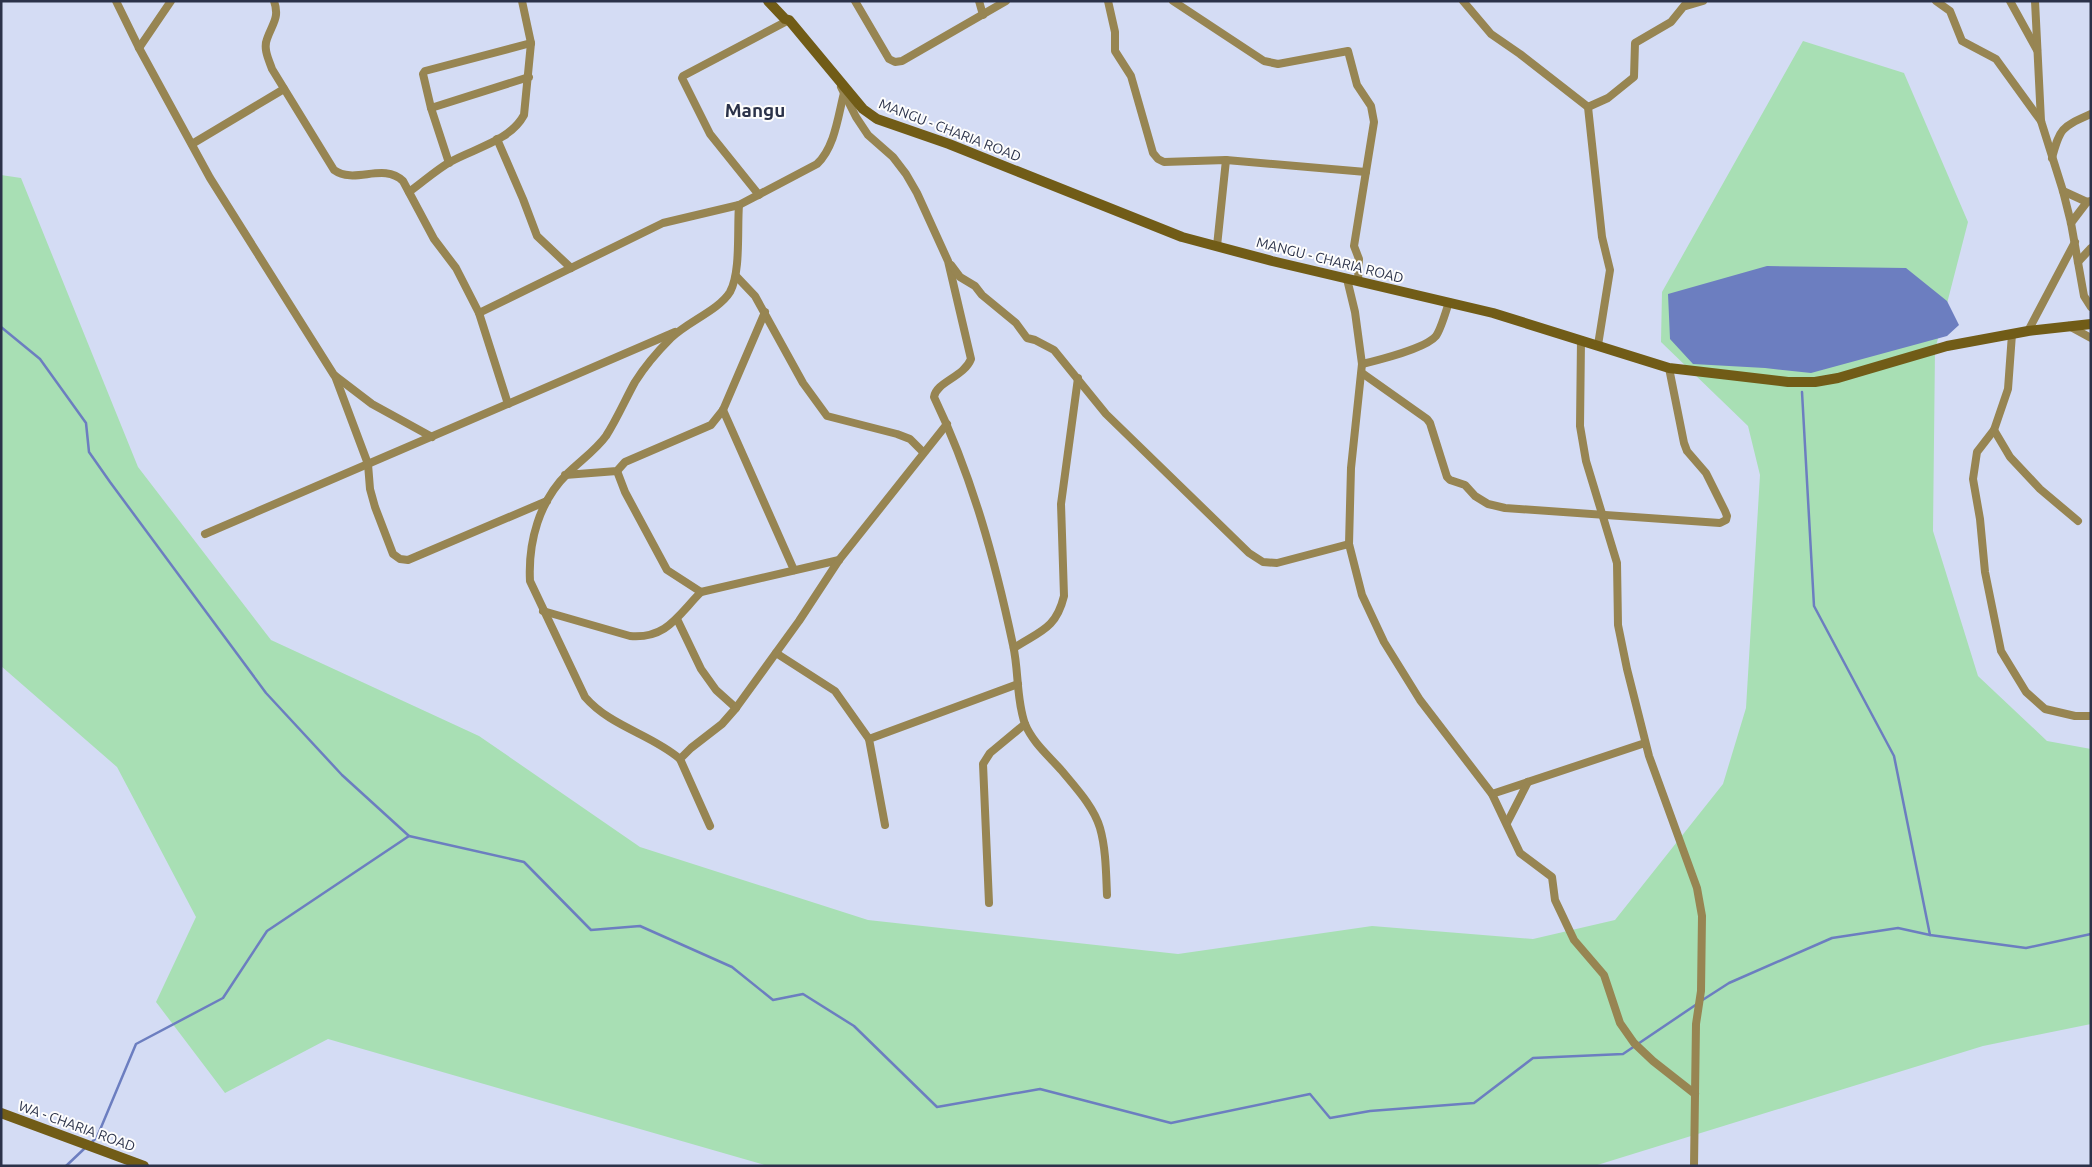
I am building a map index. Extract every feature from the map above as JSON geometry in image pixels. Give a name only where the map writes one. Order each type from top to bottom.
[{"type":"street","points":[[116,1],[139,48],[210,178],[334,375],[368,464],[370,489],[393,554],[400,559],[408,560],[547,502]]},
{"type":"street","points":[[139,48],[171,1]]},
{"type":"street","points":[[274,1],[277,10],[274,27],[266,40],[266,52],[272,69],[334,170],[341,175],[348,176],[389,173],[398,176],[403,181],[434,239],[456,268],[479,314],[508,404]]},
{"type":"street","points":[[409,192],[449,163],[497,140],[519,124],[524,115],[531,43],[522,1]]},
{"type":"street","name":"MANGU - CHARIA ROAD","points":[[768,1],[785,19],[789,20],[863,109],[877,119],[948,144],[1161,229],[1217,246],[1492,313],[1669,368],[1788,382],[1815,382],[1838,378],[1947,346],[2067,325],[2091,324]]},
{"type":"street","points":[[855,1],[889,60],[895,62],[902,62],[1006,1]]},
{"type":"street","points":[[979,1],[983,15]]},
{"type":"street","points":[[1108,1],[1115,32],[1115,51],[1131,76],[1153,153],[1158,160],[1164,162],[1226,160],[1366,172]]},
{"type":"street","points":[[1173,1],[1264,61],[1270,63],[1278,64],[1348,51],[1357,85],[1374,114],[1354,246],[1359,259],[1352,280],[1362,373],[1351,468],[1349,544],[1362,595],[1384,642],[1420,700],[1492,794],[1520,853],[1552,877],[1555,900],[1574,940],[1604,975],[1620,1023],[1634,1042],[1653,1061],[1695,1094]]},
{"type":"street","points":[[1463,1],[1491,34],[1588,107],[1602,237],[1610,270],[1598,346]]},
{"type":"street","points":[[1588,107],[1608,98],[1634,77],[1635,43],[1671,22],[1687,4],[1703,1]]},
{"type":"street","points":[[1936,1],[1950,11],[1962,41],[1996,59],[2040,121]]},
{"type":"street","points":[[2010,1],[2038,51]]},
{"type":"street","points":[[2035,1],[2040,121],[2063,191],[2071,223],[2084,296],[2091,308]]},
{"type":"street","points":[[759,195],[710,134],[682,78],[789,20]]},
{"type":"street","points":[[449,163],[431,108],[423,74],[425,71],[531,43]]},
{"type":"street","points":[[431,108],[529,77]]},
{"type":"street","points":[[837,79],[856,117],[868,135],[893,157],[918,193],[948,261],[971,359],[968,366],[961,373],[934,392],[934,397],[972,486],[986,533],[1014,648],[1025,724],[1032,738],[1062,771],[1091,808],[1100,826],[1104,848],[1107,895]]},
{"type":"street","points":[[192,144],[284,89]]},
{"type":"street","points":[[479,314],[670,220],[739,205],[817,164],[824,158],[829,148],[844,93]]},
{"type":"street","points":[[2052,159],[2058,136],[2066,125],[2091,114]]},
{"type":"street","points":[[497,140],[537,236],[572,268]]},
{"type":"street","points":[[1217,246],[1226,160]]},
{"type":"street","points":[[2063,191],[2089,202],[2071,223]]},
{"type":"street","points":[[710,826],[680,759],[662,746],[607,717],[585,697],[530,581],[529,563],[537,521],[547,502],[565,475],[604,438],[635,382],[653,356],[679,330],[726,298],[736,276],[739,205]]},
{"type":"street","points":[[2028,331],[2074,242]]},
{"type":"street","points":[[2078,262],[2091,248]]},
{"type":"street","points":[[948,261],[960,277],[975,286],[982,295],[1016,323],[1027,338],[1054,350],[1106,414],[1249,553],[1263,562],[1277,563],[1349,544]]},
{"type":"street","points":[[736,276],[755,296],[766,312],[803,382],[827,416],[897,434],[910,439],[922,452]]},
{"type":"street","points":[[1362,364],[1390,357],[1436,336],[1449,302]]},
{"type":"street","points":[[565,475],[617,471],[625,462],[711,424],[723,410],[766,312]]},
{"type":"street","points":[[2067,325],[2091,338]]},
{"type":"street","points":[[205,534],[679,330]]},
{"type":"street","points":[[2012,334],[2008,389],[1994,430],[1977,452],[1972,479],[1980,519],[1985,572],[2001,651],[2026,692],[2045,709],[2075,716],[2091,716]]},
{"type":"street","points":[[1582,340],[1580,426],[1586,461],[1617,563],[1618,624],[1627,669],[1645,743],[1697,888],[1702,916],[1702,976],[1696,1024],[1694,1166]]},
{"type":"street","points":[[1362,373],[1427,418],[1447,477],[1465,486],[1488,504],[1505,508],[1720,522],[1726,520],[1725,511],[1706,473],[1687,451],[1669,368]]},
{"type":"street","points":[[334,375],[372,404],[432,436]]},
{"type":"street","points":[[1014,648],[1053,623],[1061,610],[1064,596],[1061,504],[1078,378]]},
{"type":"street","points":[[723,410],[794,570]]},
{"type":"street","points":[[680,759],[722,724],[736,708],[839,560],[922,452],[934,441],[946,424]]},
{"type":"street","points":[[1994,430],[2010,457],[2040,489],[2078,520]]},
{"type":"street","points":[[617,471],[625,492],[667,570],[701,592]]},
{"type":"street","points":[[543,611],[636,636],[657,633],[677,619],[701,592],[839,560]]},
{"type":"street","points":[[677,619],[701,669],[716,690],[736,708]]},
{"type":"street","points":[[776,653],[835,691],[869,739],[885,825]]},
{"type":"street","points":[[869,739],[1018,684]]},
{"type":"street","points":[[989,903],[983,764],[990,753],[1025,724]]},
{"type":"street","points":[[1492,794],[1645,743]]},
{"type":"street","points":[[1507,824],[1528,782]]},
{"type":"street","name":"WA - CHARIA ROAD","points":[[1,1113],[144,1166]]},
{"type":"green space","points":[[1803,41],[1904,73],[1968,222],[1935,350],[1933,531],[1978,676],[2047,741],[2091,749],[2091,1024],[1983,1046],[1594,1166],[768,1166],[328,1039],[225,1093],[156,1002],[196,917],[117,767],[1,666],[1,175],[21,178],[138,467],[271,640],[479,736],[640,847],[868,920],[1178,954],[1372,926],[1533,939],[1615,920],[1723,784],[1746,708],[1760,475],[1748,426],[1661,342],[1662,292]]},
{"type":"water","points":[[1767,266],[1906,268],[1947,301],[1959,325],[1947,336],[1811,373],[1693,364],[1670,339],[1668,294]]},
{"type":"waterway","points":[[1,327],[40,359],[86,423],[89,452],[266,693],[342,775],[409,836],[524,862],[591,930],[640,926],[732,967],[773,1000],[803,994],[854,1026],[937,1107],[1040,1089],[1171,1123],[1310,1094],[1330,1118],[1370,1111],[1474,1103],[1533,1058],[1623,1054],[1697,1004]]},
{"type":"waterway","points":[[1802,392],[1814,606],[1894,756],[1930,935]]},
{"type":"waterway","points":[[91,1143],[97,1137],[136,1044],[223,998],[267,931],[409,836]]},
{"type":"waterway","points":[[1701,1001],[1729,983],[1832,938],[1898,928],[1930,935],[2026,948],[2091,934]]},
{"type":"waterway","points":[[66,1166],[85,1148]]},
{"type":"district","name":"Mangu","points":[[755,110]]}]
